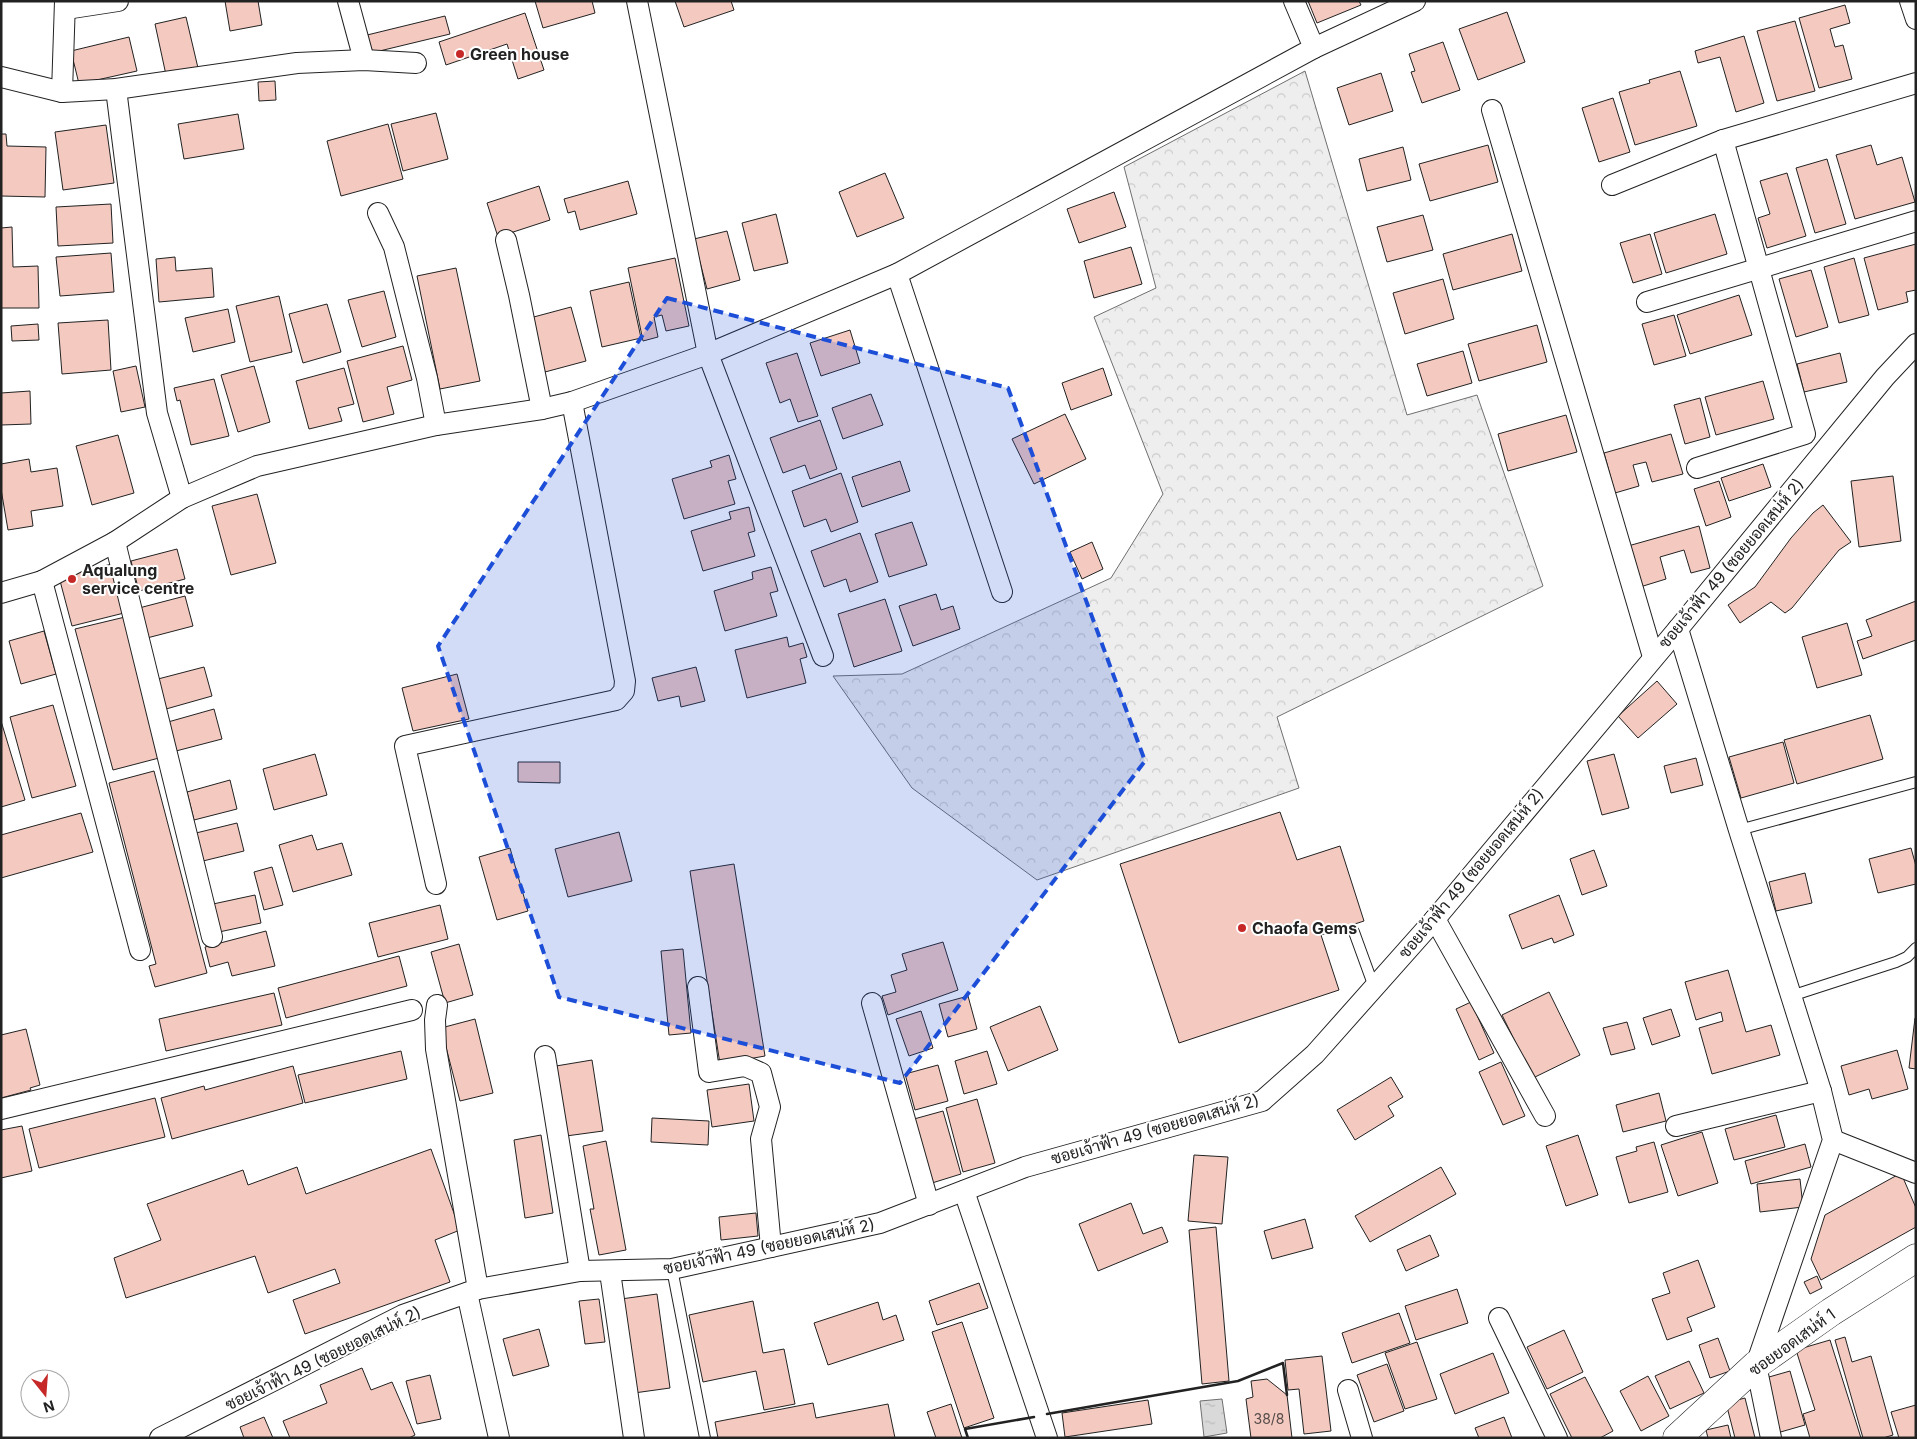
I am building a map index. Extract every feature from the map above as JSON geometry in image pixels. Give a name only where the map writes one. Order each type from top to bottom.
[{"type":"street","points":[[62,92],[65,5],[118,1]]},
{"type":"street","points":[[348,1],[364,60]]},
{"type":"street","points":[[637,1],[708,354],[824,656]]},
{"type":"street","points":[[1294,1],[1314,48]]},
{"type":"street","points":[[1,592],[42,581],[116,542],[182,498],[258,466],[436,425],[542,409],[572,402],[708,354],[897,274],[1314,48],[1415,1]]},
{"type":"street","points":[[1910,1],[1916,19]]},
{"type":"street","points":[[1,76],[62,92],[116,89],[297,63],[364,60],[416,63]]},
{"type":"street","points":[[1612,185],[1723,140],[1916,83]]},
{"type":"street","points":[[116,89],[157,413],[182,498]]},
{"type":"street","points":[[1492,110],[1653,657]]},
{"type":"street","points":[[1697,468],[1805,434],[1723,140]]},
{"type":"street","points":[[378,213],[394,247],[427,378],[436,425]]},
{"type":"street","points":[[1647,302],[1916,222]]},
{"type":"street","points":[[506,240],[542,409]]},
{"type":"street","points":[[897,274],[1002,592]]},
{"type":"street","name":"ซอยเจ้าฟ้า 49 (ซอยยอดเสน่ห์ 2)","points":[[160,1438],[403,1315],[472,1291],[580,1271],[610,1272],[672,1269],[880,1222],[1025,1167],[1262,1101],[1316,1054],[1435,919],[1678,629],[1885,376],[1916,344]]},
{"type":"street","points":[[436,884],[404,746],[616,700],[624,691],[625,681],[572,402]]},
{"type":"street","points":[[116,542],[212,937]]},
{"type":"street","points":[[42,581],[140,950]]},
{"type":"street","points":[[1678,629],[1821,1091],[1833,1140],[1756,1365],[1771,1438]]},
{"type":"street","points":[[1435,919],[1545,1116]]},
{"type":"street","points":[[698,988],[709,1072],[746,1066],[761,1073],[770,1107],[761,1139],[771,1247]]},
{"type":"street","points":[[872,1003],[929,1205]]},
{"type":"street","points":[[437,1005],[435,1020],[436,1049],[472,1291],[499,1438]]},
{"type":"street","points":[[1,1109],[412,1010]]},
{"type":"street","points":[[545,1056],[580,1271]]},
{"type":"street","points":[[1676,1126],[1821,1091]]},
{"type":"street","points":[[1833,1140],[1916,1173]]},
{"type":"street","points":[[964,1191],[1047,1438]]},
{"type":"street","name":"ซอยยอดเสน่ห์ 1","points":[[1677,1438],[1756,1365],[1831,1312],[1916,1258]]},
{"type":"street","points":[[610,1272],[634,1438]]},
{"type":"street","points":[[1499,1318],[1558,1438]]},
{"type":"street","points":[[1348,1390],[1362,1438]]},
{"type":"lane","points":[[1739,830],[1916,782]]},
{"type":"lane","points":[[1354,932],[1374,986]]},
{"type":"lane","points":[[1791,996],[1896,962],[1916,948]]},
{"type":"lane","points":[[672,1269],[704,1438]]},
{"type":"highlighted area","points":[[667,298],[1008,388],[1145,761],[900,1083],[559,997],[438,646]]},
{"type":"green space","points":[[1305,71],[1407,415],[1477,395],[1543,586],[1277,717],[1299,788],[1037,880],[912,788],[833,676],[902,674],[1111,578],[1163,494],[1094,317],[1156,288],[1124,167]]},
{"type":"water","points":[[1222,1399],[1227,1433],[1204,1437],[1200,1401]]},
{"type":"building","points":[[225,1],[258,1],[262,25],[230,31]]},
{"type":"building","points":[[535,1],[592,1],[595,13],[543,28]]},
{"type":"building","points":[[675,1],[731,1],[734,10],[684,27]]},
{"type":"building","points":[[1308,1],[1359,1],[1361,5],[1317,23]]},
{"type":"building","points":[[1845,5],[1850,23],[1830,29],[1835,47],[1843,45],[1852,79],[1819,88],[1799,18]]},
{"type":"building","points":[[1507,12],[1525,62],[1478,80],[1459,29]]},
{"type":"building","name":"Green house","points":[[525,13],[544,70],[518,79],[507,44],[446,65],[439,42]]},
{"type":"building","points":[[445,16],[450,34],[367,54],[363,36]]},
{"type":"building","points":[[186,17],[198,68],[166,75],[155,24]]},
{"type":"building","points":[[1795,21],[1815,91],[1777,101],[1757,31]]},
{"type":"building","points":[[1744,36],[1764,103],[1736,112],[1720,57],[1698,63],[1695,51]]},
{"type":"building","points":[[129,37],[137,71],[79,84],[71,51]]},
{"type":"building","points":[[1443,42],[1460,90],[1422,103],[1411,72],[1415,71],[1409,54]]},
{"type":"building","points":[[1680,71],[1697,126],[1635,145],[1619,92],[1650,83],[1649,80]]},
{"type":"building","points":[[1381,73],[1393,111],[1349,125],[1337,88]]},
{"type":"building","points":[[275,81],[276,100],[259,101],[258,82]]},
{"type":"building","points":[[1613,98],[1630,152],[1599,162],[1582,108]]},
{"type":"building","points":[[436,113],[448,159],[403,171],[391,124]]},
{"type":"building","points":[[238,114],[244,149],[184,159],[178,124]]},
{"type":"building","points":[[388,124],[403,179],[341,196],[327,141]]},
{"type":"building","points":[[106,125],[114,183],[63,190],[55,132]]},
{"type":"building","points":[[1,134],[6,134],[7,146],[46,147],[45,197],[1,196]]},
{"type":"building","points":[[1488,145],[1498,182],[1430,201],[1419,164]]},
{"type":"building","points":[[1871,145],[1877,165],[1902,157],[1915,202],[1855,219],[1836,155]]},
{"type":"building","points":[[1403,147],[1411,180],[1367,191],[1359,159]]},
{"type":"building","points":[[1827,159],[1846,224],[1815,233],[1796,168]]},
{"type":"building","points":[[885,173],[904,218],[857,237],[839,192]]},
{"type":"building","points":[[1787,173],[1806,236],[1767,248],[1758,218],[1770,214],[1760,181]]},
{"type":"building","points":[[628,181],[637,214],[580,230],[575,211],[568,213],[564,199]]},
{"type":"building","points":[[539,186],[550,220],[498,237],[487,203]]},
{"type":"building","points":[[1114,192],[1126,227],[1079,243],[1067,209]]},
{"type":"building","points":[[111,204],[113,243],[58,246],[56,207]]},
{"type":"building","points":[[776,214],[788,263],[754,271],[742,223]]},
{"type":"building","points":[[1715,214],[1727,254],[1666,273],[1654,233]]},
{"type":"building","points":[[1423,215],[1433,250],[1387,262],[1377,227]]},
{"type":"building","points":[[12,227],[13,267],[38,266],[39,308],[1,308],[1,228]]},
{"type":"building","points":[[727,231],[740,280],[707,289],[694,239]]},
{"type":"building","points":[[1512,234],[1522,271],[1453,290],[1443,254]]},
{"type":"building","points":[[1650,234],[1662,274],[1633,283],[1620,243]]},
{"type":"building","points":[[1916,244],[1916,290],[1906,292],[1908,302],[1878,310],[1864,258]]},
{"type":"building","points":[[1131,247],[1142,284],[1094,298],[1084,261]]},
{"type":"building","points":[[111,253],[114,292],[60,296],[56,257]]},
{"type":"building","points":[[175,257],[176,271],[212,268],[214,297],[159,302],[156,259]]},
{"type":"building","points":[[675,258],[689,326],[666,331],[662,315],[654,317],[658,337],[643,341],[628,268]]},
{"type":"building","points":[[1854,258],[1869,315],[1839,323],[1824,267]]},
{"type":"building","points":[[456,268],[480,381],[440,389],[417,276]]},
{"type":"building","points":[[1811,270],[1828,327],[1796,337],[1779,279]]},
{"type":"building","points":[[1443,279],[1454,319],[1405,334],[1393,293]]},
{"type":"building","points":[[629,282],[641,338],[602,347],[590,291]]},
{"type":"building","points":[[384,291],[396,337],[362,347],[348,300]]},
{"type":"building","points":[[1739,295],[1752,335],[1690,354],[1677,315]]},
{"type":"building","points":[[279,296],[292,352],[250,362],[236,306]]},
{"type":"building","points":[[327,304],[341,352],[303,363],[289,314]]},
{"type":"building","points":[[571,307],[586,361],[545,372],[530,318]]},
{"type":"building","points":[[228,309],[235,342],[193,352],[185,318]]},
{"type":"building","points":[[1674,315],[1686,356],[1654,365],[1642,324]]},
{"type":"building","points":[[108,320],[111,370],[62,374],[58,323]]},
{"type":"building","points":[[38,324],[39,340],[12,341],[11,326]]},
{"type":"building","points":[[1537,325],[1547,362],[1479,381],[1468,344]]},
{"type":"building","points":[[850,330],[860,363],[821,376],[810,343]]},
{"type":"building","points":[[403,346],[412,380],[387,387],[394,414],[363,422],[347,361]]},
{"type":"building","points":[[1463,351],[1472,383],[1427,396],[1417,364]]},
{"type":"building","points":[[797,353],[818,416],[798,422],[790,399],[780,403],[766,363]]},
{"type":"building","points":[[1840,353],[1847,382],[1804,392],[1797,364]]},
{"type":"building","points":[[136,366],[145,407],[121,412],[113,371]]},
{"type":"building","points":[[254,366],[270,422],[238,432],[221,375]]},
{"type":"building","points":[[344,368],[354,404],[338,408],[342,421],[309,429],[296,381]]},
{"type":"building","points":[[1103,368],[1112,395],[1071,410],[1062,383]]},
{"type":"building","points":[[214,379],[229,436],[191,445],[180,400],[177,401],[174,388]]},
{"type":"building","points":[[1763,381],[1774,419],[1716,435],[1705,397]]},
{"type":"building","points":[[30,391],[31,424],[1,425],[1,393]]},
{"type":"building","points":[[871,394],[883,425],[843,439],[832,408]]},
{"type":"building","points":[[1700,398],[1710,437],[1685,444],[1674,405]]},
{"type":"building","points":[[1065,414],[1086,459],[1034,484],[1012,439]]},
{"type":"building","points":[[1566,415],[1577,452],[1508,471],[1498,434]]},
{"type":"building","points":[[820,420],[837,469],[810,479],[805,465],[783,473],[770,438]]},
{"type":"building","points":[[1671,434],[1683,474],[1652,482],[1646,462],[1633,465],[1639,486],[1615,493],[1604,453]]},
{"type":"building","points":[[118,435],[134,493],[92,505],[76,446]]},
{"type":"building","points":[[729,455],[736,479],[728,481],[735,504],[684,519],[672,479],[712,467],[710,461]]},
{"type":"building","points":[[29,459],[31,472],[57,468],[63,506],[31,511],[33,526],[8,530],[1,489],[1,464]]},
{"type":"building","points":[[900,461],[910,491],[862,507],[852,477]]},
{"type":"building","points":[[1763,464],[1771,487],[1729,501],[1721,478]]},
{"type":"building","points":[[841,473],[858,522],[831,532],[826,519],[804,527],[792,491]]},
{"type":"building","points":[[1893,476],[1901,541],[1859,547],[1851,481]]},
{"type":"building","points":[[1719,481],[1731,517],[1706,526],[1694,489]]},
{"type":"building","points":[[257,494],[276,563],[231,575],[212,506]]},
{"type":"building","points":[[1823,505],[1851,542],[1839,550],[1792,608],[1785,613],[1771,602],[1740,623],[1728,605],[1755,587],[1791,538],[1813,513]]},
{"type":"building","points":[[749,507],[755,531],[748,533],[755,556],[703,571],[691,531],[731,519],[729,512]]},
{"type":"building","points":[[912,522],[927,565],[889,577],[875,534]]},
{"type":"building","points":[[1699,526],[1710,568],[1691,573],[1684,550],[1660,557],[1666,579],[1640,587],[1628,546]]},
{"type":"building","points":[[860,533],[878,582],[850,592],[846,579],[824,587],[811,551]]},
{"type":"building","points":[[1092,542],[1103,569],[1082,579],[1070,552]]},
{"type":"building","points":[[177,549],[185,579],[139,591],[131,561]]},
{"type":"building","points":[[112,564],[124,613],[72,626],[59,577]]},
{"type":"building","points":[[771,567],[778,591],[770,593],[777,616],[725,631],[714,591],[753,579],[752,572]]},
{"type":"building","points":[[936,594],[941,610],[953,606],[960,629],[913,646],[899,606]]},
{"type":"building","points":[[185,596],[193,626],[147,638],[139,608]]},
{"type":"building","points":[[885,599],[902,651],[854,667],[838,614]]},
{"type":"building","points":[[1916,601],[1916,640],[1863,659],[1857,641],[1872,636],[1866,620]]},
{"type":"building","points":[[125,617],[159,758],[113,770],[75,629]]},
{"type":"building","points":[[1847,623],[1862,675],[1817,688],[1802,637]]},
{"type":"building","points":[[44,631],[56,674],[21,684],[9,641]]},
{"type":"building","points":[[787,637],[789,647],[803,643],[807,657],[800,659],[806,683],[747,698],[735,650]]},
{"type":"building","points":[[204,667],[212,696],[166,709],[158,679]]},
{"type":"building","points":[[696,667],[705,701],[681,707],[679,696],[658,701],[652,678]]},
{"type":"building","points":[[457,674],[469,719],[413,731],[402,688]]},
{"type":"building","points":[[1657,681],[1677,704],[1638,738],[1618,716]]},
{"type":"building","points":[[53,705],[76,786],[32,798],[10,717]]},
{"type":"building","points":[[214,709],[222,739],[176,751],[168,722]]},
{"type":"building","points":[[1870,715],[1883,759],[1797,784],[1784,740]]},
{"type":"building","points":[[1,721],[25,800],[1,807]]},
{"type":"building","points":[[1783,742],[1794,783],[1741,798],[1729,757]]},
{"type":"building","points":[[315,754],[327,795],[274,810],[263,769]]},
{"type":"building","points":[[1614,754],[1629,808],[1602,815],[1587,761]]},
{"type":"building","points":[[1696,758],[1703,785],[1671,793],[1664,766]]},
{"type":"building","points":[[518,762],[560,762],[560,783],[518,782]]},
{"type":"building","points":[[154,771],[207,973],[155,987],[149,966],[156,964],[109,783]]},
{"type":"building","points":[[230,780],[237,809],[194,820],[187,792]]},
{"type":"building","name":"Chaofa Gems","points":[[1280,812],[1297,860],[1340,846],[1364,921],[1321,935],[1339,990],[1179,1043],[1120,864]]},
{"type":"building","points":[[81,813],[93,852],[1,878],[1,835]]},
{"type":"building","points":[[237,823],[244,851],[203,861],[196,833]]},
{"type":"building","points":[[619,832],[632,881],[568,897],[555,849]]},
{"type":"building","points":[[312,835],[317,850],[342,843],[352,875],[293,892],[279,845]]},
{"type":"building","points":[[510,848],[528,911],[497,920],[479,857]]},
{"type":"building","points":[[1911,848],[1916,866],[1916,884],[1878,893],[1869,859]]},
{"type":"building","points":[[1594,850],[1607,886],[1582,895],[1570,859]]},
{"type":"building","points":[[734,864],[765,1056],[720,1064],[690,871]]},
{"type":"building","points":[[272,867],[283,905],[264,910],[254,872]]},
{"type":"building","points":[[1805,873],[1812,903],[1776,911],[1769,882]]},
{"type":"building","points":[[255,895],[261,923],[219,932],[213,904]]},
{"type":"building","points":[[1559,895],[1574,935],[1554,943],[1552,938],[1522,949],[1509,915]]},
{"type":"building","points":[[440,905],[448,939],[378,957],[369,923]]},
{"type":"building","points":[[266,931],[275,966],[232,976],[228,962],[210,967],[205,947]]},
{"type":"building","points":[[943,942],[958,990],[888,1015],[882,996],[896,992],[891,975],[907,970],[902,954]]},
{"type":"building","points":[[459,944],[473,995],[445,1003],[431,952]]},
{"type":"building","points":[[683,949],[691,1033],[669,1035],[661,951]]},
{"type":"building","points":[[399,956],[407,986],[286,1018],[278,988]]},
{"type":"building","points":[[1728,970],[1746,1032],[1771,1025],[1780,1055],[1712,1074],[1699,1028],[1723,1021],[1721,1012],[1696,1020],[1685,982]]},
{"type":"building","points":[[1549,992],[1580,1055],[1533,1078],[1502,1015]]},
{"type":"building","points":[[274,993],[282,1025],[166,1051],[159,1019]]},
{"type":"building","points":[[968,996],[977,1029],[948,1037],[939,1004]]},
{"type":"building","points":[[1471,1002],[1494,1053],[1479,1060],[1456,1009]]},
{"type":"building","points":[[1040,1006],[1058,1050],[1008,1071],[990,1027]]},
{"type":"building","points":[[1671,1009],[1680,1036],[1652,1045],[1643,1018]]},
{"type":"building","points":[[921,1011],[933,1048],[909,1056],[896,1019]]},
{"type":"building","points":[[1916,1018],[1916,1069],[1909,1068]]},
{"type":"building","points":[[475,1019],[493,1093],[460,1101],[441,1028]]},
{"type":"building","points":[[1627,1022],[1635,1049],[1611,1055],[1603,1028]]},
{"type":"building","points":[[26,1029],[40,1085],[30,1088],[31,1090],[1,1098],[1,1035]]},
{"type":"building","points":[[1897,1050],[1908,1089],[1872,1099],[1869,1089],[1849,1095],[1841,1066]]},
{"type":"building","points":[[401,1051],[407,1079],[305,1103],[298,1075]]},
{"type":"building","points":[[987,1051],[997,1084],[964,1094],[955,1061]]},
{"type":"building","points":[[592,1060],[603,1131],[566,1136],[556,1066]]},
{"type":"building","points":[[1501,1062],[1525,1116],[1503,1125],[1479,1072]]},
{"type":"building","points":[[938,1065],[948,1101],[915,1110],[905,1074]]},
{"type":"building","points":[[293,1066],[303,1103],[172,1139],[161,1098],[204,1086],[205,1090]]},
{"type":"building","points":[[1391,1077],[1403,1097],[1388,1106],[1394,1116],[1355,1140],[1337,1110]]},
{"type":"building","points":[[749,1084],[754,1121],[712,1127],[707,1090]]},
{"type":"building","points":[[1659,1093],[1666,1121],[1623,1132],[1616,1105]]},
{"type":"building","points":[[155,1098],[165,1137],[39,1168],[29,1129]]},
{"type":"building","points":[[977,1099],[995,1163],[963,1172],[946,1108]]},
{"type":"building","points":[[943,1111],[961,1174],[932,1183],[914,1119]]},
{"type":"building","points":[[1776,1115],[1785,1147],[1734,1160],[1725,1129]]},
{"type":"building","points":[[652,1118],[709,1121],[708,1145],[651,1142]]},
{"type":"building","points":[[22,1126],[32,1171],[1,1178],[1,1130]]},
{"type":"building","points":[[1702,1132],[1718,1183],[1678,1196],[1661,1145]]},
{"type":"building","points":[[541,1135],[553,1213],[525,1218],[514,1140]]},
{"type":"building","points":[[1578,1135],[1598,1195],[1566,1206],[1546,1146]]},
{"type":"building","points":[[606,1141],[626,1250],[599,1255],[590,1209],[594,1209],[583,1146]]},
{"type":"building","points":[[1654,1142],[1668,1192],[1629,1203],[1616,1157],[1637,1151],[1636,1147]]},
{"type":"building","points":[[1805,1144],[1811,1167],[1751,1184],[1745,1161]]},
{"type":"building","points":[[431,1149],[460,1230],[435,1240],[450,1282],[305,1334],[293,1300],[340,1283],[335,1269],[268,1293],[255,1256],[126,1298],[114,1258],[161,1240],[147,1204],[243,1170],[248,1185],[297,1167],[306,1194]]},
{"type":"building","points":[[1194,1155],[1228,1157],[1222,1224],[1188,1221]]},
{"type":"building","points":[[1441,1167],[1456,1194],[1370,1242],[1355,1216]]},
{"type":"building","points":[[1901,1173],[1916,1208],[1916,1227],[1821,1280],[1811,1259],[1825,1215]]},
{"type":"building","points":[[1800,1179],[1803,1207],[1760,1212],[1757,1184]]},
{"type":"building","points":[[1131,1203],[1143,1234],[1162,1227],[1168,1242],[1098,1271],[1079,1224]]},
{"type":"building","points":[[756,1213],[758,1236],[721,1240],[719,1217]]},
{"type":"building","points":[[1305,1219],[1313,1248],[1272,1259],[1264,1231]]},
{"type":"building","points":[[1216,1227],[1229,1381],[1202,1384],[1189,1230]]},
{"type":"building","points":[[1430,1235],[1439,1256],[1406,1271],[1397,1250]]},
{"type":"building","points":[[1698,1260],[1715,1307],[1687,1318],[1692,1331],[1667,1340],[1652,1299],[1670,1293],[1663,1273]]},
{"type":"building","points":[[1817,1276],[1822,1288],[1810,1294],[1804,1282]]},
{"type":"building","points":[[979,1283],[988,1308],[937,1325],[929,1301]]},
{"type":"building","points":[[1457,1289],[1468,1323],[1416,1340],[1405,1306]]},
{"type":"building","points":[[657,1294],[670,1388],[634,1393],[621,1299]]},
{"type":"building","points":[[599,1299],[605,1342],[585,1344],[579,1301]]},
{"type":"building","points":[[753,1301],[763,1353],[784,1349],[795,1404],[764,1410],[756,1371],[703,1382],[689,1315]]},
{"type":"building","points":[[878,1302],[883,1320],[896,1315],[904,1340],[828,1365],[814,1323]]},
{"type":"building","points":[[1399,1313],[1410,1343],[1352,1363],[1342,1333]]},
{"type":"building","points":[[962,1322],[994,1418],[964,1428],[932,1332]]},
{"type":"building","points":[[539,1329],[549,1366],[513,1376],[503,1339]]},
{"type":"building","points":[[1564,1330],[1583,1372],[1547,1389],[1527,1347]]},
{"type":"building","points":[[1845,1337],[1852,1362],[1871,1356],[1893,1435],[1883,1438],[1863,1438],[1835,1340]]},
{"type":"building","points":[[1718,1338],[1730,1371],[1710,1378],[1699,1345]]},
{"type":"building","points":[[1830,1340],[1861,1438],[1810,1438],[1803,1414],[1815,1410],[1796,1350]]},
{"type":"building","points":[[1417,1342],[1437,1399],[1405,1409],[1385,1353]]},
{"type":"building","points":[[1493,1353],[1509,1393],[1455,1414],[1440,1374]]},
{"type":"building","points":[[1322,1356],[1331,1431],[1304,1434],[1299,1389],[1288,1390],[1285,1360]]},
{"type":"building","points":[[1689,1361],[1704,1393],[1670,1409],[1655,1376]]},
{"type":"building","points":[[1387,1364],[1404,1411],[1374,1422],[1357,1375]]},
{"type":"building","points":[[362,1368],[371,1390],[392,1382],[415,1435],[409,1438],[290,1438],[283,1421],[327,1403],[320,1385]]},
{"type":"building","points":[[1790,1371],[1805,1425],[1777,1433],[1762,1379]]},
{"type":"building","points":[[430,1375],[441,1419],[417,1424],[406,1381]]},
{"type":"building","points":[[1648,1376],[1669,1416],[1641,1431],[1620,1391]]},
{"type":"building","points":[[1585,1377],[1613,1431],[1600,1438],[1572,1438],[1550,1394]]},
{"type":"building","points":[[1267,1379],[1287,1395],[1292,1438],[1251,1438],[1246,1399],[1253,1397],[1251,1381]]},
{"type":"building","points":[[1745,1398],[1755,1438],[1735,1438],[1726,1403]]},
{"type":"building","points":[[1148,1400],[1152,1424],[1065,1437],[1062,1413]]},
{"type":"building","points":[[813,1403],[816,1418],[888,1404],[895,1438],[718,1438],[715,1422]]},
{"type":"building","points":[[951,1404],[962,1438],[936,1438],[927,1412]]},
{"type":"building","points":[[1916,1405],[1916,1438],[1899,1438],[1891,1412]]},
{"type":"building","points":[[264,1417],[273,1438],[244,1438],[240,1427]]},
{"type":"building","points":[[1504,1417],[1512,1438],[1479,1438],[1475,1428]]},
{"type":"building","points":[[1728,1425],[1731,1438],[1708,1438],[1706,1430]]},
{"type":"wall","points":[[1047,1414],[1238,1381],[1283,1363],[1287,1395]]},
{"type":"wall","points":[[968,1438],[965,1429],[1034,1417]]},
{"type":"place","name":"Green house","points":[[460,54]]},
{"type":"place","name":"Aqualung service centre","points":[[72,579]]},
{"type":"place","name":"Chaofa Gems","points":[[1242,928]]}]
